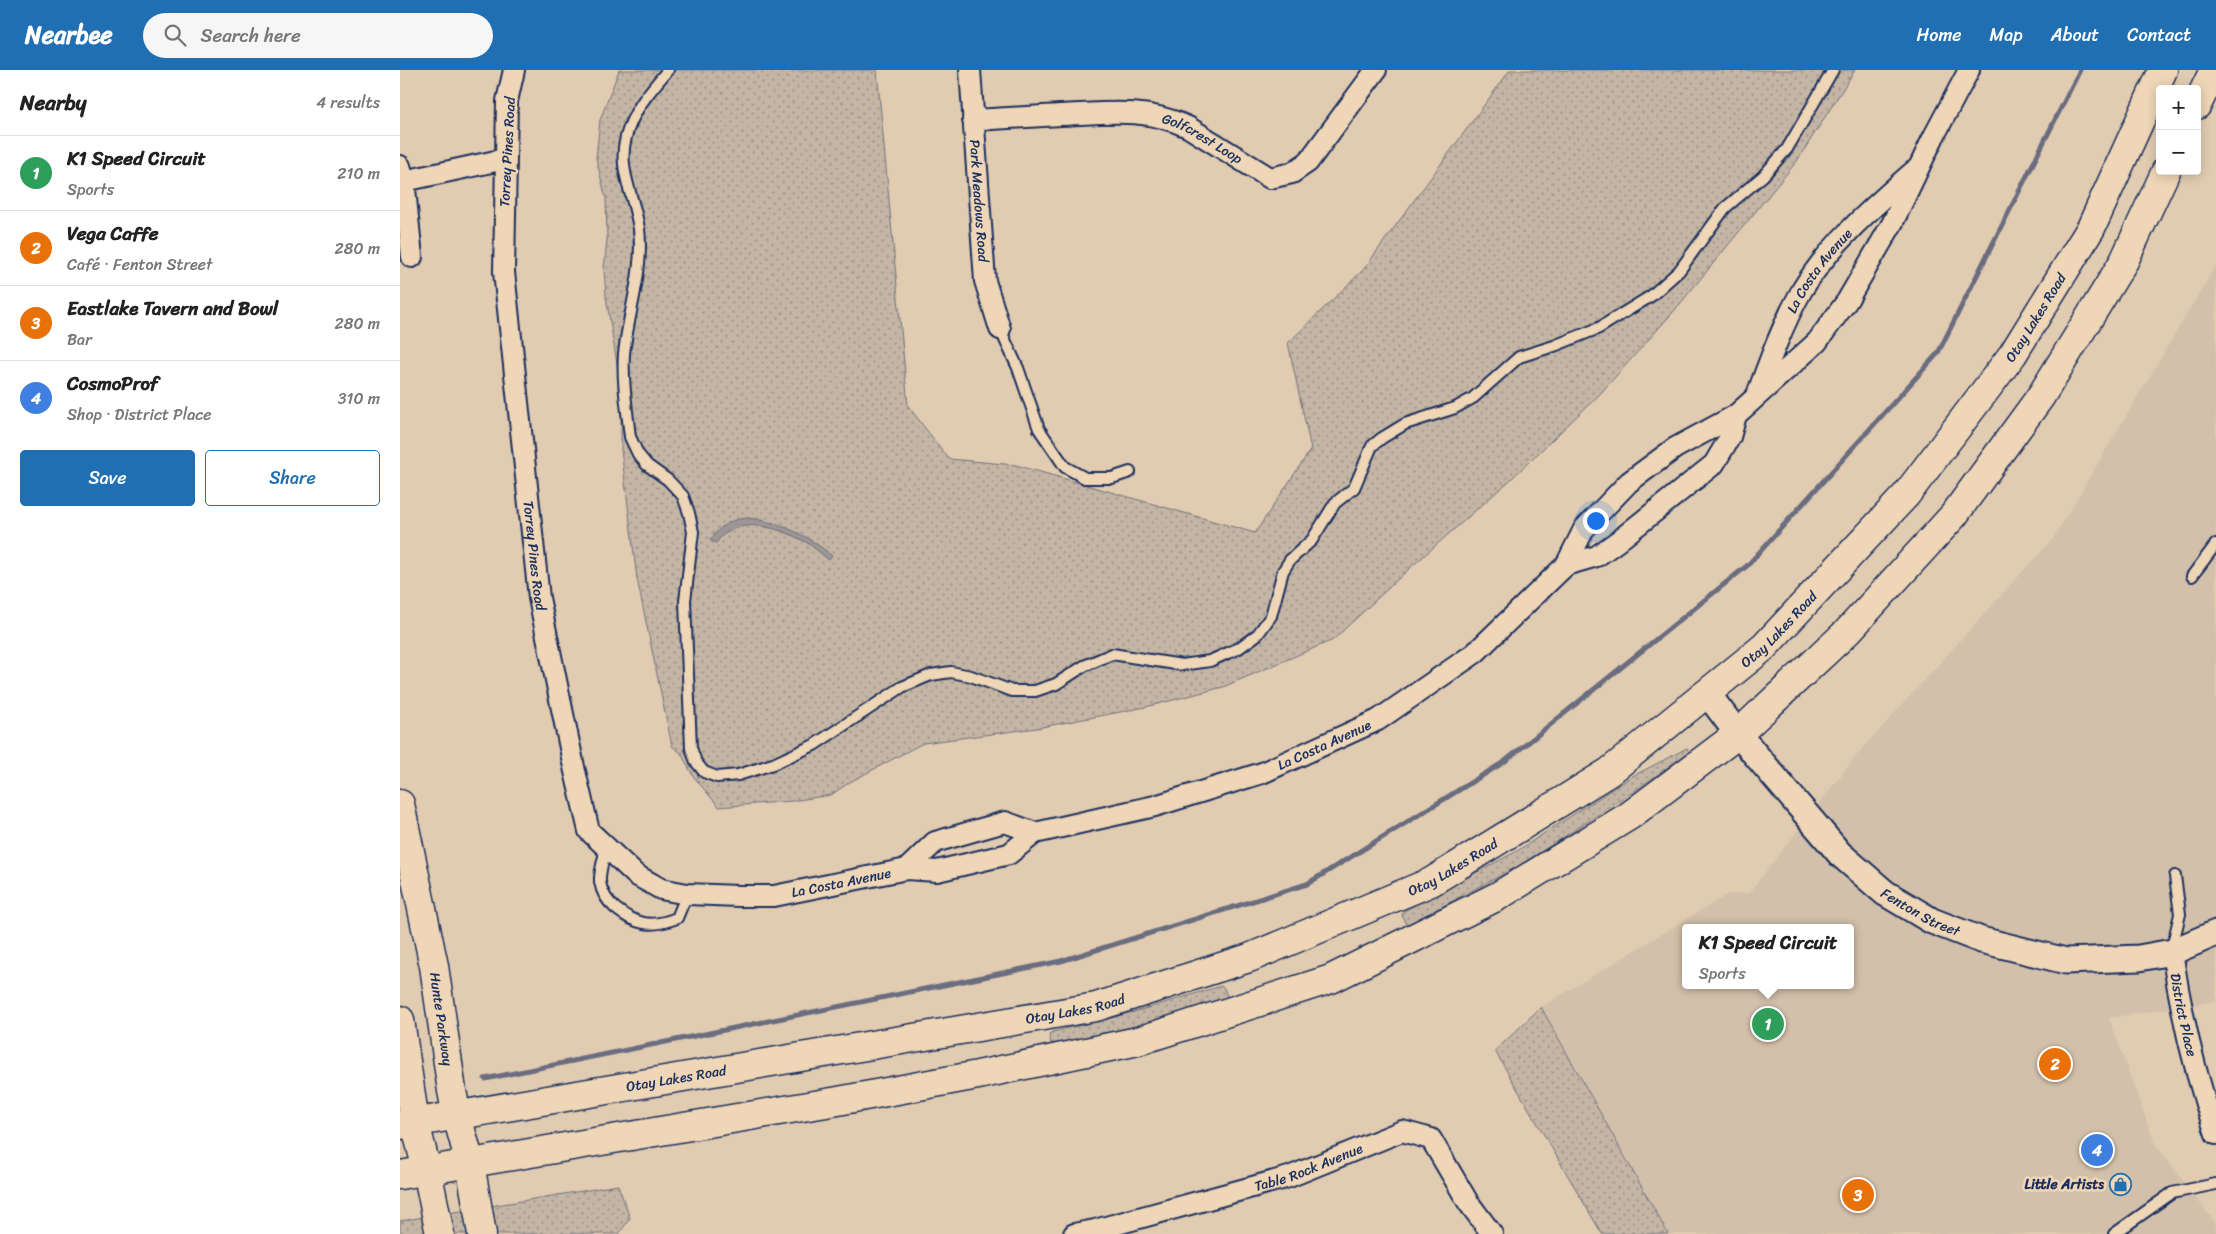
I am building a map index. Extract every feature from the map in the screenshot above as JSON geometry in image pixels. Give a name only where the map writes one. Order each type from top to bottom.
[{"type":"main road","name":"Otay Lakes Road","points":[[407,1124],[1096,1007],[1249,958],[1430,882],[1609,772],[1764,647],[1906,495],[2013,354],[2091,228],[2163,70]]},
{"type":"main road","points":[[2201,97],[2214,70]]},
{"type":"main road","points":[[400,1174],[838,1101],[978,1075],[1128,1043],[1331,978],[1506,891],[1629,816],[1738,734],[1848,631],[1954,515],[2041,396],[2124,261],[2164,175]]},
{"type":"main road","name":"Hunte Parkway","points":[[400,804],[434,966],[457,1116],[470,1163],[482,1234]]},
{"type":"main road","points":[[400,1020],[407,1124],[427,1170],[440,1234]]},
{"type":"street","name":"Torrey Pines Road","points":[[514,70],[507,101],[504,272],[539,598],[589,832],[636,875],[661,889],[687,894],[774,896]]},
{"type":"street","name":"Park Meadows Road","points":[[970,70],[985,281],[1000,330]]},
{"type":"street","name":"Golfcrest Loop","points":[[973,120],[1111,113],[1148,114],[1167,119],[1188,128],[1270,178],[1292,174],[1308,162],[1376,70]]},
{"type":"street","name":"La Costa Avenue","points":[[774,896],[907,869],[937,871],[1009,854],[1035,833],[1155,806],[1262,773],[1378,720],[1475,653],[1566,565],[1584,529],[1629,482],[1675,448],[1736,415],[1756,399],[1817,342],[1847,301],[1892,224],[1919,167],[1970,70]]},
{"type":"street","points":[[412,256],[402,174],[505,159]]},
{"type":"street","name":"La Costa Avenue","points":[[1756,399],[1773,349],[1786,320],[1819,266],[1857,222],[1919,167]]},
{"type":"street","name":"La Costa Avenue","points":[[1566,565],[1597,556],[1714,464],[1730,437],[1736,415]]},
{"type":"street","name":"Fenton Street","points":[[1707,693],[1738,734],[1840,854],[1885,893],[1932,921],[1981,940],[2066,961],[2138,958],[2172,952],[2216,933]]},
{"type":"street","name":"La Costa Avenue","points":[[907,869],[936,842],[1005,822],[1035,833]]},
{"type":"street","name":"District Place","points":[[2172,952],[2177,989],[2203,1098],[2216,1134]]},
{"type":"street","name":"Table Rock Avenue","points":[[1074,1234],[1096,1232],[1289,1176],[1402,1131],[1431,1139],[1468,1202],[1492,1234]]},
{"type":"lane","points":[[668,70],[648,93],[634,114],[626,138],[625,180],[637,214],[640,240],[638,269],[624,354],[624,377],[630,437],[633,446],[647,465],[668,480],[682,496],[689,513],[693,532],[685,601],[691,748],[696,762],[704,772],[717,777],[738,775],[774,764],[814,745],[902,687],[931,674],[972,676],[1012,691],[1035,691],[1056,684],[1084,666],[1112,654],[1182,666],[1210,661],[1238,648],[1258,634],[1271,616],[1286,566],[1312,540],[1335,503],[1354,488],[1372,446],[1405,424],[1455,408],[1473,398],[1519,357],[1554,346],[1599,328],[1651,296],[1679,272],[1725,208],[1763,176],[1787,149],[1833,70]]},
{"type":"lane","points":[[1000,330],[1018,368],[1039,429],[1065,467],[1086,478],[1112,478],[1130,472]]},
{"type":"lane","points":[[2192,576],[2216,544]]},
{"type":"lane","points":[[606,848],[600,881],[603,895],[610,904],[635,922],[651,924],[676,918],[687,894]]},
{"type":"lane","points":[[2172,952],[2180,914],[2175,876]]},
{"type":"lane","points":[[2114,1234],[2172,1193],[2216,1184]]},
{"type":"shaded area","points":[[619,70],[877,70],[908,406],[949,459],[1016,465],[1255,533],[1311,449],[1288,343],[1363,270],[1510,70],[1855,70],[1797,161],[1675,310],[1599,395],[1508,482],[1410,568],[1333,640],[1223,687],[1146,707],[1037,728],[923,743],[850,782],[831,795],[792,801],[719,807],[693,776],[681,753],[672,746],[637,579],[621,449],[621,407],[617,364],[606,297],[604,269],[607,239],[606,199],[596,158],[600,120]]},
{"type":"shaded area","points":[[2216,265],[2216,1001],[2109,1018],[2155,1144],[2216,1224],[2216,1234],[1668,1234],[1541,1007],[1728,894],[1749,893],[1860,751],[2054,537]]},
{"type":"shaded area","points":[[748,518],[782,526],[813,542],[832,556],[829,560],[807,543],[794,536],[782,531],[758,526],[735,528],[724,534],[716,543],[710,540],[726,524]]},
{"type":"shaded area","points":[[1687,748],[1689,752],[1636,790],[1524,863],[1409,924],[1405,923],[1402,915],[1404,911],[1517,851],[1631,777]]},
{"type":"shaded area","points":[[1221,986],[1224,988],[1227,996],[1223,1000],[1140,1025],[1054,1045],[1051,1043],[1049,1034],[1052,1032],[1134,1012]]},
{"type":"shaded area","points":[[1541,1007],[1668,1234],[1602,1234],[1495,1051]]},
{"type":"shaded area","points":[[618,1185],[630,1218],[619,1234],[400,1234],[400,1221]]},
{"type":"waterway","points":[[485,1079],[1061,961],[1307,884],[1504,762],[1748,565],[1938,353],[2080,70]]},
{"type":"place","name":"K1 Speed Circuit","points":[[1768,1024]]},
{"type":"place","name":"Vega Caffe","points":[[2055,1064]]},
{"type":"place","name":"CosmoProf","points":[[2097,1150]]},
{"type":"place","name":"Little Artists","points":[[2120,1184]]},
{"type":"place","name":"Eastlake Tavern and Bowl","points":[[1858,1195]]}]
